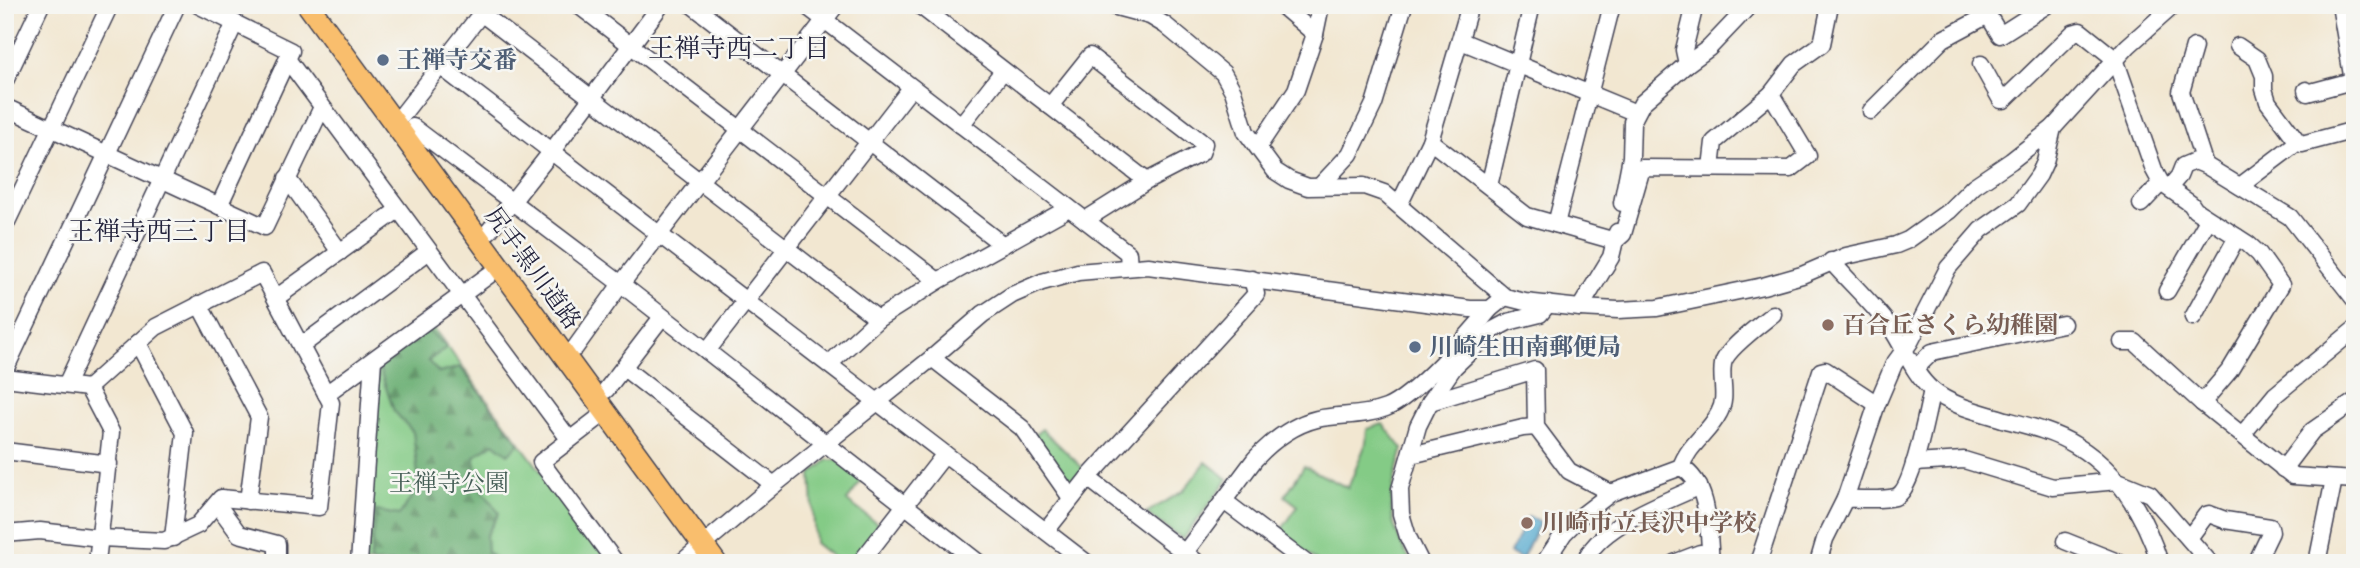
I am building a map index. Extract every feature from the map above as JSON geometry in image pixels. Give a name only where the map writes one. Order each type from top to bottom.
[{"type":"main road","name":"尻手黒川道路","points":[[308,5],[716,563]]},
{"type":"street","points":[[5,81],[41,5]]},
{"type":"street","points":[[5,226],[110,5]]},
{"type":"street","points":[[5,370],[177,5]]},
{"type":"street","points":[[198,5],[291,51],[219,206]]},
{"type":"street","points":[[578,5],[938,281]]},
{"type":"street","points":[[489,231],[661,5]]},
{"type":"street","points":[[692,5],[1003,245]]},
{"type":"street","points":[[805,5],[1128,253],[1129,267]]},
{"type":"street","points":[[575,348],[621,284],[836,5]]},
{"type":"street","points":[[919,5],[1147,181]]},
{"type":"street","points":[[1281,5],[1315,34]]},
{"type":"street","points":[[1258,146],[1296,90],[1315,34],[1321,5]]},
{"type":"street","points":[[1320,186],[1350,154],[1374,104],[1404,5]]},
{"type":"street","points":[[1399,205],[1430,141],[1470,5]]},
{"type":"street","points":[[1489,186],[1532,5]]},
{"type":"street","points":[[1556,224],[1612,5]]},
{"type":"street","points":[[1687,64],[1684,50],[1695,5]]},
{"type":"street","points":[[1580,308],[1611,257],[1631,157],[1632,122],[1636,113],[1656,89],[1709,48],[1750,5]]},
{"type":"street","points":[[1711,168],[1714,142],[1771,94],[1794,64],[1822,44],[1830,5]]},
{"type":"street","points":[[1871,111],[1943,39],[1987,10],[2000,34],[2048,5]]},
{"type":"street","points":[[2306,90],[2307,93],[2353,87],[2340,5]]},
{"type":"street","points":[[1112,6],[1150,16],[1165,25],[1223,73],[1233,91],[1246,132],[1275,172],[1283,177],[1308,187],[1364,186],[1384,194],[1505,297],[1580,308],[1618,310],[1657,308],[1763,286],[1802,275],[1831,261],[1908,240],[1950,211],[1974,186],[2053,128],[2164,9]]},
{"type":"street","points":[[878,319],[590,98],[484,9],[440,66],[408,121],[979,563]]},
{"type":"street","points":[[66,385],[235,23]]},
{"type":"street","points":[[1981,65],[2001,100],[2004,100],[2073,33],[2080,31],[2115,59],[2154,170],[2165,185],[2208,220],[2259,254],[2281,285],[2230,370],[2203,402]]},
{"type":"street","points":[[1461,41],[1636,113]]},
{"type":"street","points":[[2238,46],[2257,59],[2255,69],[2264,76],[2268,102],[2298,142],[2302,144],[2355,130]]},
{"type":"street","points":[[2194,47],[2181,92],[2205,165]]},
{"type":"street","points":[[1050,106],[1090,56],[1204,144],[1201,153],[1147,181],[1085,219]]},
{"type":"street","points":[[287,59],[569,439]]},
{"type":"street","points":[[440,66],[1087,563]]},
{"type":"street","points":[[961,125],[1003,71]]},
{"type":"street","points":[[707,351],[911,88]]},
{"type":"street","points":[[1615,241],[1623,234],[1642,168],[1791,169],[1808,156],[1771,94]]},
{"type":"street","points":[[5,107],[265,227],[322,107]]},
{"type":"street","points":[[1818,563],[1825,539],[1845,499],[1877,404],[1894,364],[1924,317],[1942,276],[1981,230],[2018,204],[2039,175],[2053,128]]},
{"type":"street","points":[[1430,141],[1527,216],[1615,241]]},
{"type":"street","points":[[2240,186],[2298,142]]},
{"type":"street","points":[[2141,204],[2179,176],[2183,166],[2195,161],[2205,165],[2290,217],[2349,280],[2355,300]]},
{"type":"street","points":[[287,178],[340,252]]},
{"type":"street","points":[[829,364],[878,319],[938,281],[1069,208]]},
{"type":"street","points":[[276,298],[398,210]]},
{"type":"street","points":[[2167,291],[2208,220]]},
{"type":"street","points":[[2193,317],[2237,237]]},
{"type":"street","points":[[1964,250],[1974,265]]},
{"type":"street","points":[[301,346],[429,251]]},
{"type":"street","points":[[1831,261],[1891,328],[1915,369],[1932,390],[1955,403],[2046,431],[2075,445],[2105,467],[2118,481],[2148,529],[2160,563]]},
{"type":"street","points":[[681,563],[983,314],[1012,295],[1042,282],[1078,272],[1129,267],[1175,269],[1470,309],[1490,309]]},
{"type":"street","points":[[5,378],[88,388],[156,327],[262,273],[331,402],[319,507],[221,498],[198,525],[164,541],[100,538],[40,531],[5,534]]},
{"type":"street","points":[[326,394],[489,275]]},
{"type":"street","points":[[1046,531],[1088,478],[1256,294],[1252,279]]},
{"type":"street","points":[[1181,558],[1262,452],[1290,429],[1316,419],[1360,416],[1387,408],[1404,398],[1473,330],[1490,309],[1505,297]]},
{"type":"street","points":[[199,304],[259,417],[247,501]]},
{"type":"street","points":[[1421,563],[1408,537],[1401,514],[1400,489],[1418,426],[1430,402],[1454,367],[1493,330],[1508,322],[1540,314],[1548,304]]},
{"type":"street","points":[[1681,467],[1685,456],[1712,424],[1723,405],[1725,358],[1773,314]]},
{"type":"street","points":[[606,390],[662,317]]},
{"type":"street","points":[[1915,369],[1932,352],[2063,324]]},
{"type":"street","points":[[2242,435],[2275,395],[2355,329]]},
{"type":"street","points":[[2122,342],[2135,342],[2293,476],[2355,480]]},
{"type":"street","points":[[138,343],[185,433],[173,538]]},
{"type":"street","points":[[932,358],[1022,428],[1071,498]]},
{"type":"street","points":[[359,563],[373,360]]},
{"type":"street","points":[[624,368],[774,485]]},
{"type":"street","points":[[1430,402],[1535,370],[1536,427],[1569,471],[1611,493]]},
{"type":"street","points":[[1758,563],[1821,371],[1825,370],[1877,404]]},
{"type":"street","points":[[88,388],[111,432],[97,563]]},
{"type":"street","points":[[1845,499],[1894,497],[1906,488],[1932,390]]},
{"type":"street","points":[[2283,469],[2312,431],[2355,401]]},
{"type":"street","points":[[606,412],[541,462],[617,563]]},
{"type":"street","points":[[1411,454],[1536,427]]},
{"type":"street","points":[[5,451],[109,464]]},
{"type":"street","points":[[863,562],[945,454]]},
{"type":"street","points":[[1914,463],[1964,460],[2053,487],[2118,481],[2150,494],[2210,563]]},
{"type":"street","points":[[1544,563],[1564,533],[1611,493],[1681,467],[1692,473],[1699,486],[1705,505],[1711,558]]},
{"type":"street","points":[[1088,478],[1181,558],[1198,563]]},
{"type":"street","points":[[2317,563],[2334,479]]},
{"type":"street","points":[[1584,563],[1601,537],[1618,525],[1699,486]]},
{"type":"street","points":[[1224,500],[1306,563]]},
{"type":"street","points":[[216,503],[239,534],[277,544],[277,563]]},
{"type":"street","points":[[2189,538],[2209,514],[2225,520],[2270,527],[2271,532],[2256,563]]},
{"type":"street","points":[[2074,539],[2120,563]]},
{"type":"street","points":[[1674,563],[1700,553],[1711,558]]},
{"type":"green space","name":"王禅寺公園","points":[[431,325],[610,563],[364,563],[378,364]]},
{"type":"green space","points":[[426,329],[447,347],[428,361],[439,373],[460,367],[520,443],[508,454],[494,443],[474,457],[483,491],[499,513],[486,536],[487,552],[501,563],[370,563],[376,511],[399,515],[412,497],[418,475],[413,432],[394,411],[378,364]]},
{"type":"green space","points":[[1383,424],[1403,449],[1394,481],[1391,508],[1397,533],[1412,563],[1319,563],[1280,532],[1298,506],[1285,496],[1304,466],[1348,488],[1366,443],[1367,429]]},
{"type":"green space","points":[[1042,429],[1085,470],[1070,486],[1033,436]]},
{"type":"green space","points":[[828,460],[837,460],[862,480],[847,501],[882,527],[854,563],[840,563],[815,543],[811,474]]},
{"type":"green space","points":[[1206,462],[1228,479],[1183,539],[1146,513],[1183,491]]},
{"type":"water","points":[[1528,516],[1540,522],[1522,559],[1510,553]]},
{"type":"place","name":"王禅寺交番","points":[[383,60]]},
{"type":"place","name":"百合丘さくら幼稚園","points":[[1828,325]]},
{"type":"place","name":"川崎生田南郵便局","points":[[1415,347]]},
{"type":"place","name":"川崎市立長沢中学校","points":[[1527,523]]},
{"type":"district","name":"王禅寺西二丁目","points":[[739,48]]},
{"type":"district","name":"王禅寺西三丁目","points":[[159,231]]}]
